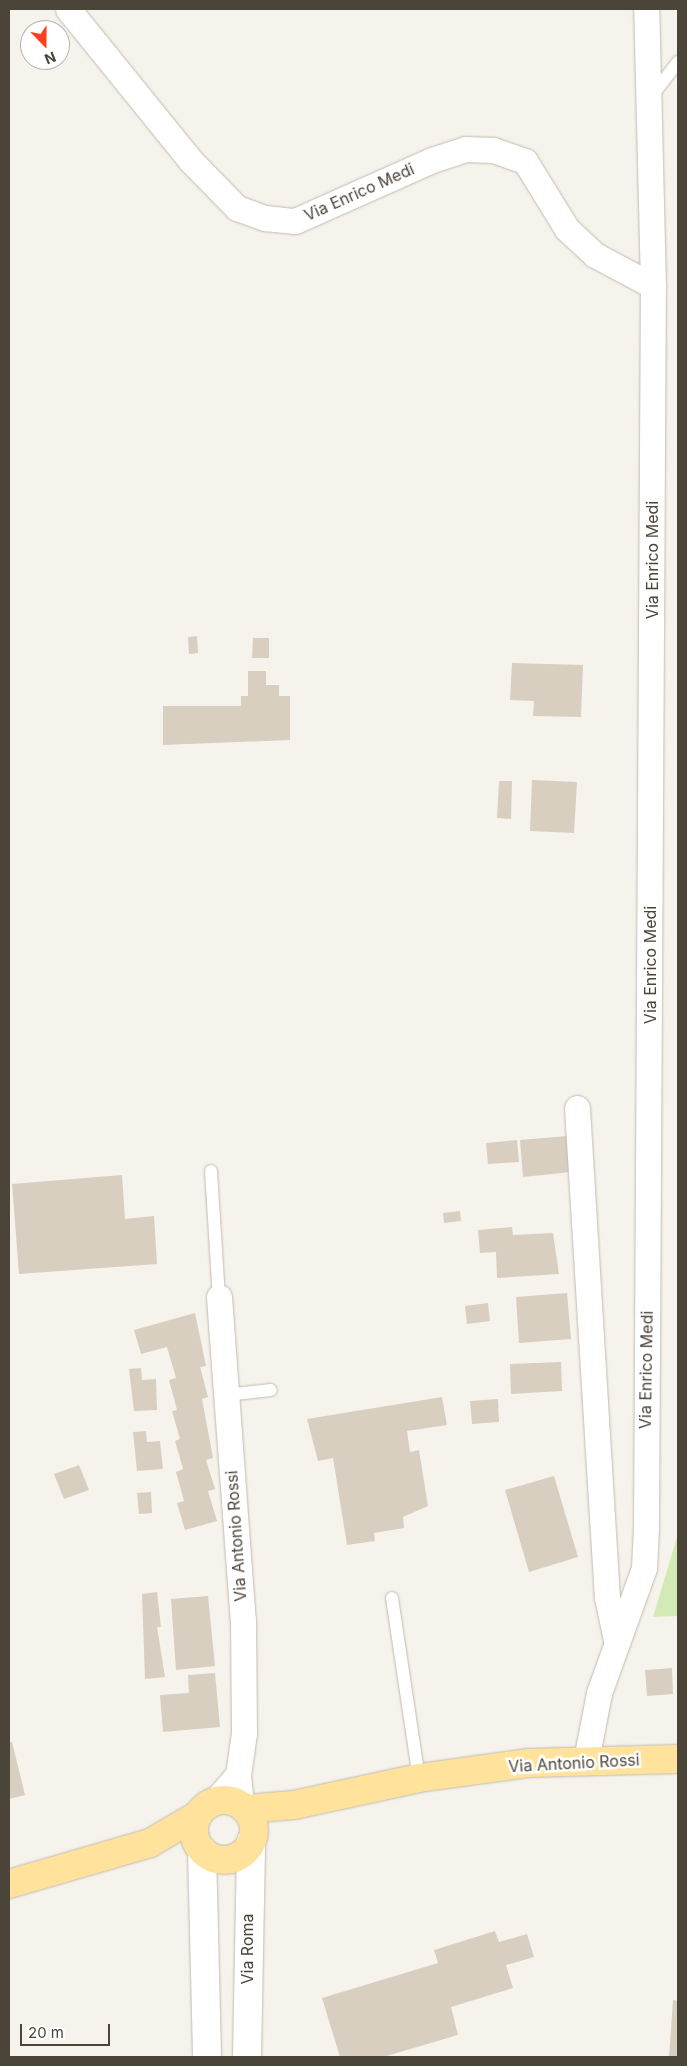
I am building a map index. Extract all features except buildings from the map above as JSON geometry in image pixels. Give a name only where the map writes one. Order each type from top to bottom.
[{"type":"main road","name":"Via Antonio Rossi","points":[[248,1822],[294,1805],[419,1778],[586,1760],[678,1759]]},
{"type":"main road","points":[[150,1843],[200,1848],[227,1859],[242,1854],[248,1822],[206,1808]]},
{"type":"main road","points":[[9,1884],[150,1843],[206,1808]]},
{"type":"main road","points":[[200,1848],[194,1830],[206,1808]]},
{"type":"street","name":"Via Enrico Medi","points":[[68,9],[191,161],[238,208],[265,218],[295,221],[432,160],[465,149],[493,150],[525,161],[566,229],[595,255],[654,286]]},
{"type":"street","name":"Via Enrico Medi","points":[[586,1760],[599,1693],[616,1640],[637,1593],[646,1527],[654,286],[646,9]]},
{"type":"street","points":[[577,1108],[606,1598],[616,1640]]},
{"type":"street","name":"Via Antonio Rossi","points":[[219,1297],[243,1620],[244,1733],[238,1776],[248,1822]]},
{"type":"street","points":[[206,1808],[238,1776]]},
{"type":"street","name":"Via Roma","points":[[247,2057],[248,1822]]},
{"type":"street","points":[[200,1848],[207,2057]]},
{"type":"lane","points":[[649,100],[678,62]]},
{"type":"lane","points":[[211,1171],[219,1297]]},
{"type":"lane","points":[[226,1394],[271,1390]]},
{"type":"lane","points":[[392,1598],[419,1778]]},
{"type":"green space","points":[[678,1534],[678,1616],[653,1617]]}]
